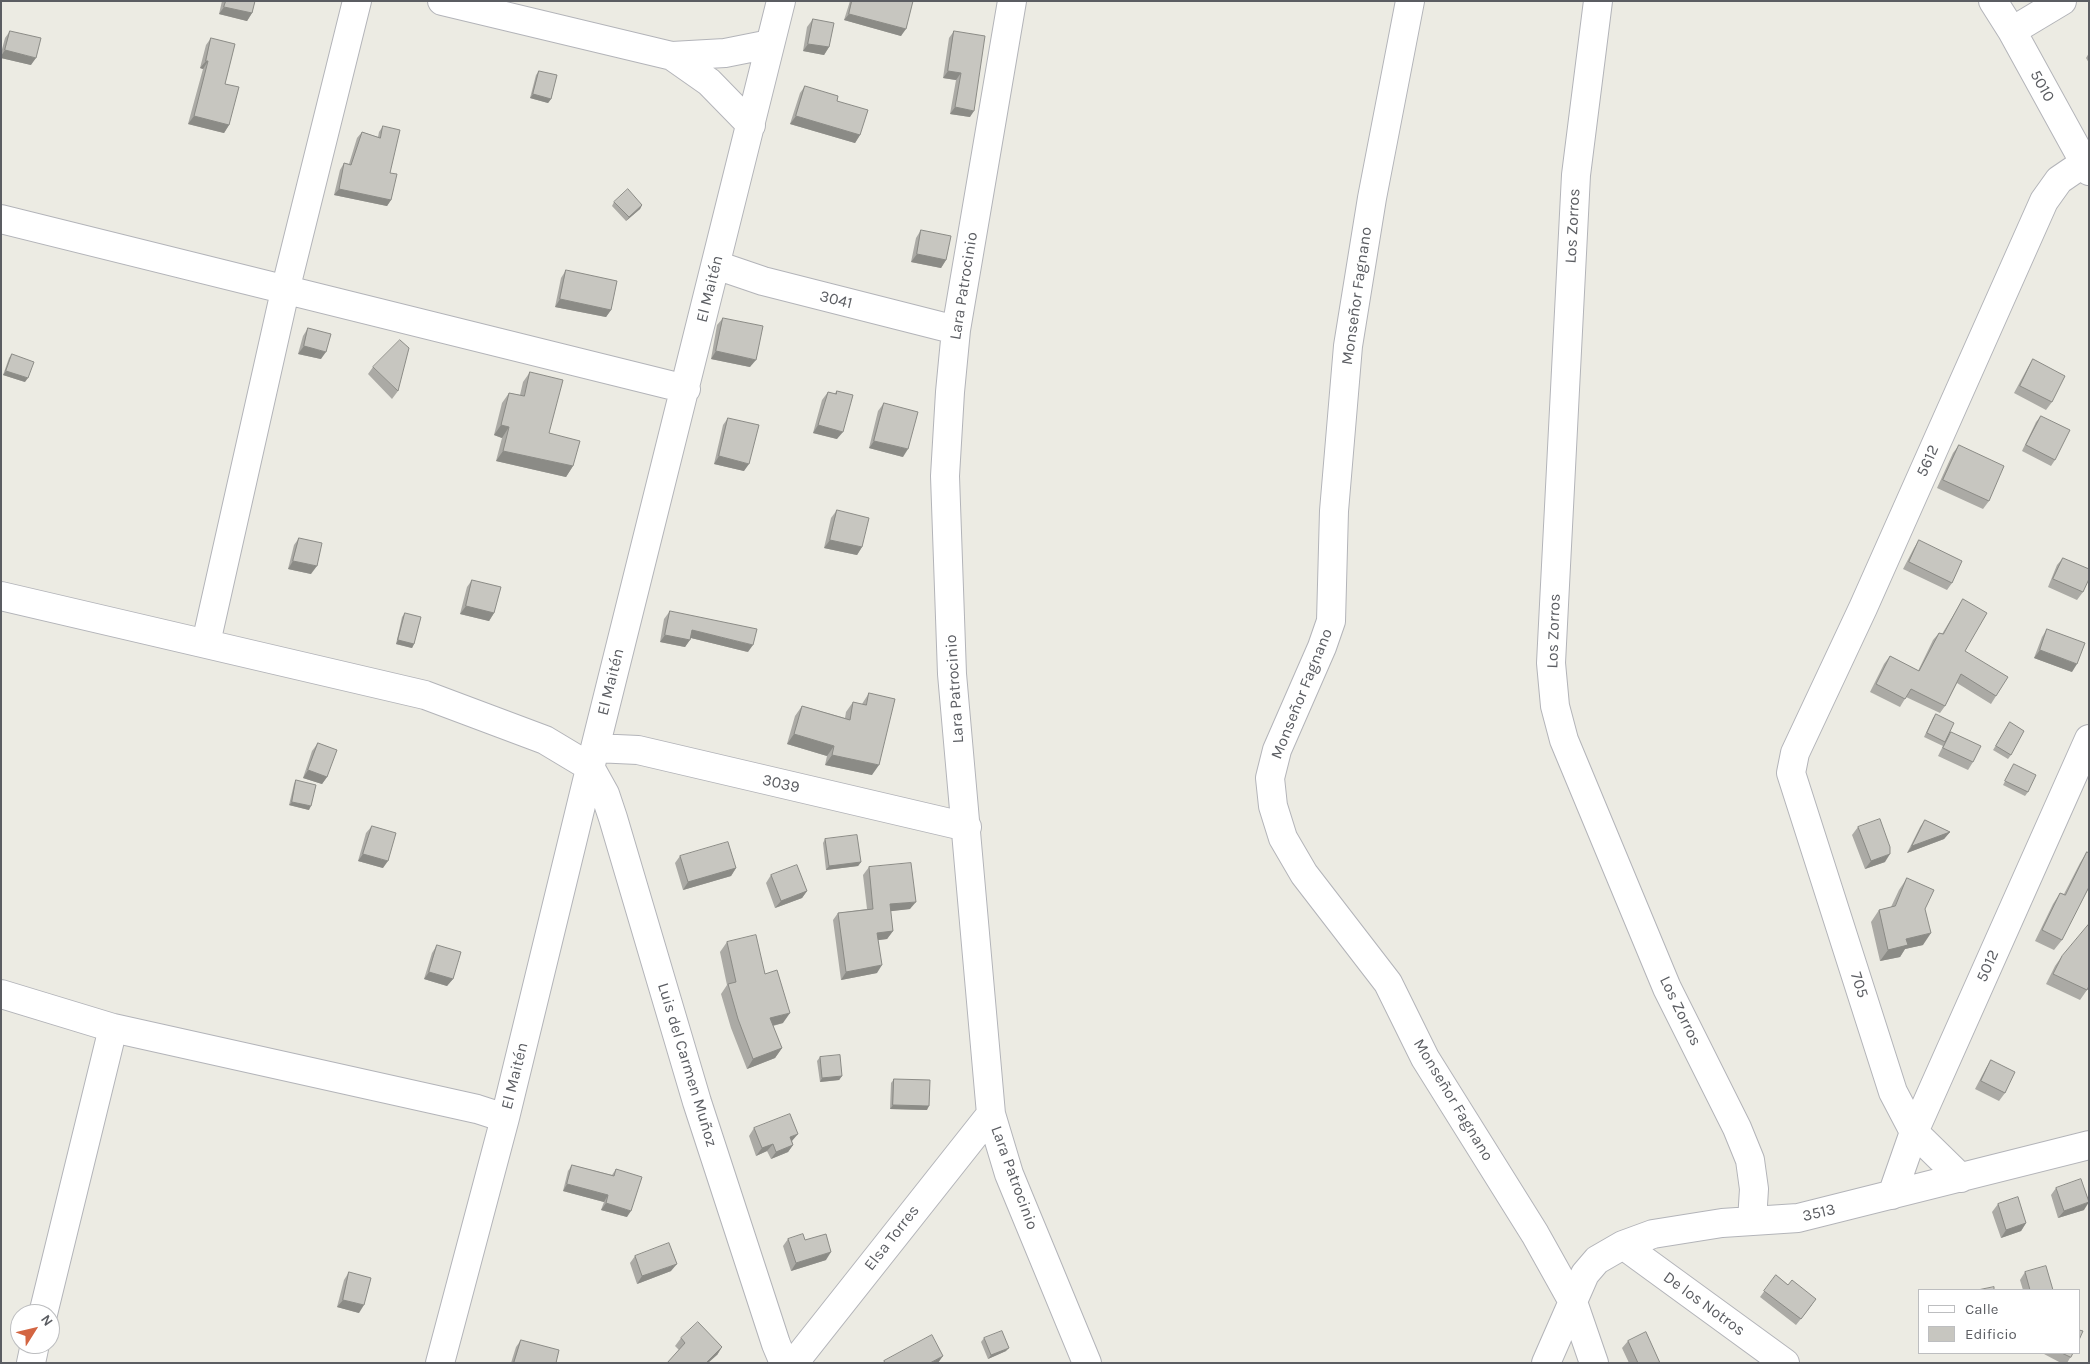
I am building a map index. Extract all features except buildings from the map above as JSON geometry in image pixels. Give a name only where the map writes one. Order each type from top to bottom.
[{"type":"street","points":[[206,643],[285,291],[357,1]]},
{"type":"street","points":[[442,1],[672,56],[725,53],[770,44]]},
{"type":"street","name":"El Maitén","points":[[440,1363],[505,1118],[592,758],[686,389],[781,1]]},
{"type":"street","name":"Lara Patrocinio","points":[[1012,1],[956,330],[950,392],[945,476],[952,674],[991,1114],[1009,1174],[1087,1363]]},
{"type":"street","name":"Monseñor Fagnano","points":[[1410,1],[1372,198],[1348,346],[1334,511],[1331,621],[1322,647],[1277,750],[1270,778],[1273,806],[1283,838],[1304,874],[1388,983],[1425,1058],[1536,1234],[1573,1302],[1594,1363]]},
{"type":"street","name":"Los Zorros","points":[[1598,1],[1576,175],[1551,663],[1555,706],[1564,740],[1668,988],[1738,1128],[1750,1160],[1754,1189],[1752,1221]]},
{"type":"street","name":"5010","points":[[1993,1],[2012,31],[2087,167]]},
{"type":"street","points":[[2012,31],[2062,1]]},
{"type":"street","points":[[672,56],[709,82],[750,125]]},
{"type":"street","name":"5612","points":[[1791,773],[1794,753],[1862,608],[2044,200],[2059,180],[2087,167]]},
{"type":"street","points":[[1,219],[686,389]]},
{"type":"street","name":"3041","points":[[716,265],[763,281],[956,330]]},
{"type":"street","points":[[1,596],[425,695],[592,758]]},
{"type":"street","name":"5012","points":[[1892,1196],[1914,1132],[2089,739]]},
{"type":"street","name":"3039","points":[[592,758],[638,750],[967,827]]},
{"type":"street","name":"Luis del Carmen Muñoz","points":[[592,758],[613,818],[697,1102],[776,1344],[784,1363]]},
{"type":"street","name":"705","points":[[1791,773],[1893,1092],[1914,1132],[1961,1178]]},
{"type":"street","points":[[1,994],[113,1028],[477,1109],[505,1118]]},
{"type":"street","points":[[45,1304],[113,1028]]},
{"type":"street","name":"Elsa Torres","points":[[794,1363],[991,1114]]},
{"type":"street","name":"3513","points":[[1546,1363],[1586,1274],[1597,1260],[1624,1245],[1653,1234],[1722,1223],[1798,1218],[1892,1196],[2089,1145]]},
{"type":"street","name":"De los Notros","points":[[1624,1245],[1785,1363]]}]
